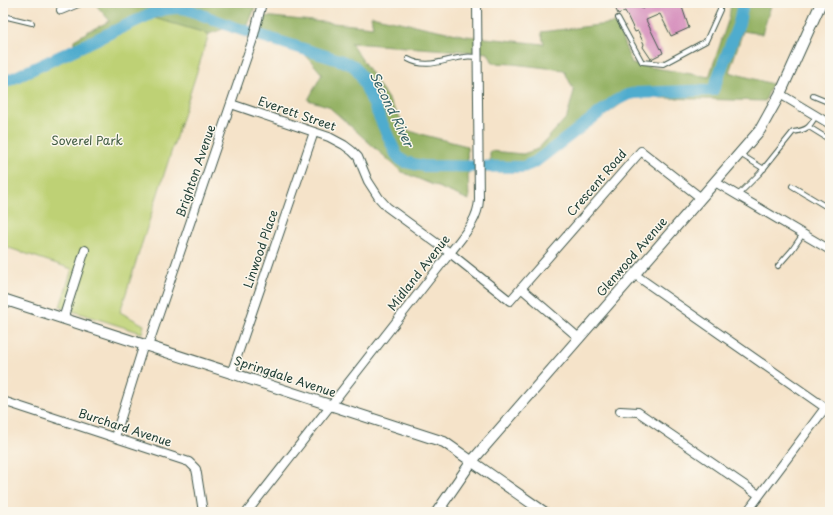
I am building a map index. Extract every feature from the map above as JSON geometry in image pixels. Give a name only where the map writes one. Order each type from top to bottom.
[{"type":"street","points":[[61,10],[78,3]]},
{"type":"street","name":"Brighton Avenue","points":[[115,437],[231,104],[253,39],[262,3]]},
{"type":"street","name":"Midland Avenue","points":[[247,512],[450,253],[477,214],[479,208],[479,162],[477,3]]},
{"type":"street","name":"Glenwood Avenue","points":[[439,509],[472,462],[760,130],[780,94],[821,3]]},
{"type":"street","points":[[780,94],[830,124]]},
{"type":"street","name":"Everett Street","points":[[231,104],[329,137],[352,150],[358,157],[368,181],[387,207],[450,253],[510,301],[521,288]]},
{"type":"street","name":"Linwood Place","points":[[232,374],[314,132]]},
{"type":"street","name":"Crescent Road","points":[[521,288],[641,151],[701,198]]},
{"type":"street","points":[[715,182],[830,250]]},
{"type":"street","points":[[63,319],[85,250]]},
{"type":"street","points":[[634,274],[828,410],[747,512]]},
{"type":"street","points":[[521,288],[579,338]]},
{"type":"street","name":"Springdale Avenue","points":[[3,299],[444,442],[544,512]]},
{"type":"street","name":"Burchard Avenue","points":[[3,401],[193,464],[197,474],[203,512]]},
{"type":"street","points":[[620,411],[638,412],[759,495]]},
{"type":"lane","points":[[618,18],[642,62],[664,64],[706,41],[720,10],[720,3]]},
{"type":"lane","points":[[3,16],[32,23]]},
{"type":"lane","points":[[408,59],[415,63],[437,64],[465,57],[477,57]]},
{"type":"lane","points":[[813,96],[830,103]]},
{"type":"lane","points":[[738,195],[764,169],[793,132],[804,130],[809,127],[816,116]]},
{"type":"lane","points":[[809,127],[830,140]]},
{"type":"lane","points":[[740,154],[764,169]]},
{"type":"lane","points":[[792,186],[830,209]]},
{"type":"lane","points":[[778,266],[803,234]]},
{"type":"lane","points":[[439,509],[450,512]]},
{"type":"green space","points":[[99,3],[233,3],[255,8],[245,32],[226,28],[209,34],[154,18],[74,55],[74,40],[110,21],[97,6]]},
{"type":"green space","points":[[731,3],[772,3],[762,34],[743,31],[729,72],[772,84],[765,101],[631,97],[534,165],[490,165],[490,151],[523,154],[538,149],[567,117],[574,91],[564,70],[493,63],[488,53],[351,43],[409,131],[467,146],[469,200],[402,172],[328,106],[308,100],[322,74],[304,53],[255,38],[262,16],[373,27],[371,16],[466,36],[544,44],[541,32],[616,23],[632,64],[709,77],[729,18]]},
{"type":"green space","name":"Soverel Park","points":[[154,17],[209,34],[120,312],[144,325],[142,333],[60,307],[72,269],[3,246],[3,87]]},
{"type":"building","points":[[613,3],[639,3],[642,9],[654,3],[692,3],[682,7],[689,28],[671,36],[660,14],[646,20],[663,53],[651,59],[643,47],[644,44],[638,31],[635,32],[625,11],[618,14]]},
{"type":"waterway","name":"Second River","points":[[3,83],[155,12],[171,8],[187,9],[233,27],[354,66],[361,76],[396,154],[405,162],[423,166],[523,167],[535,162],[615,101],[627,95],[635,93],[713,90],[739,23],[743,3]]}]
